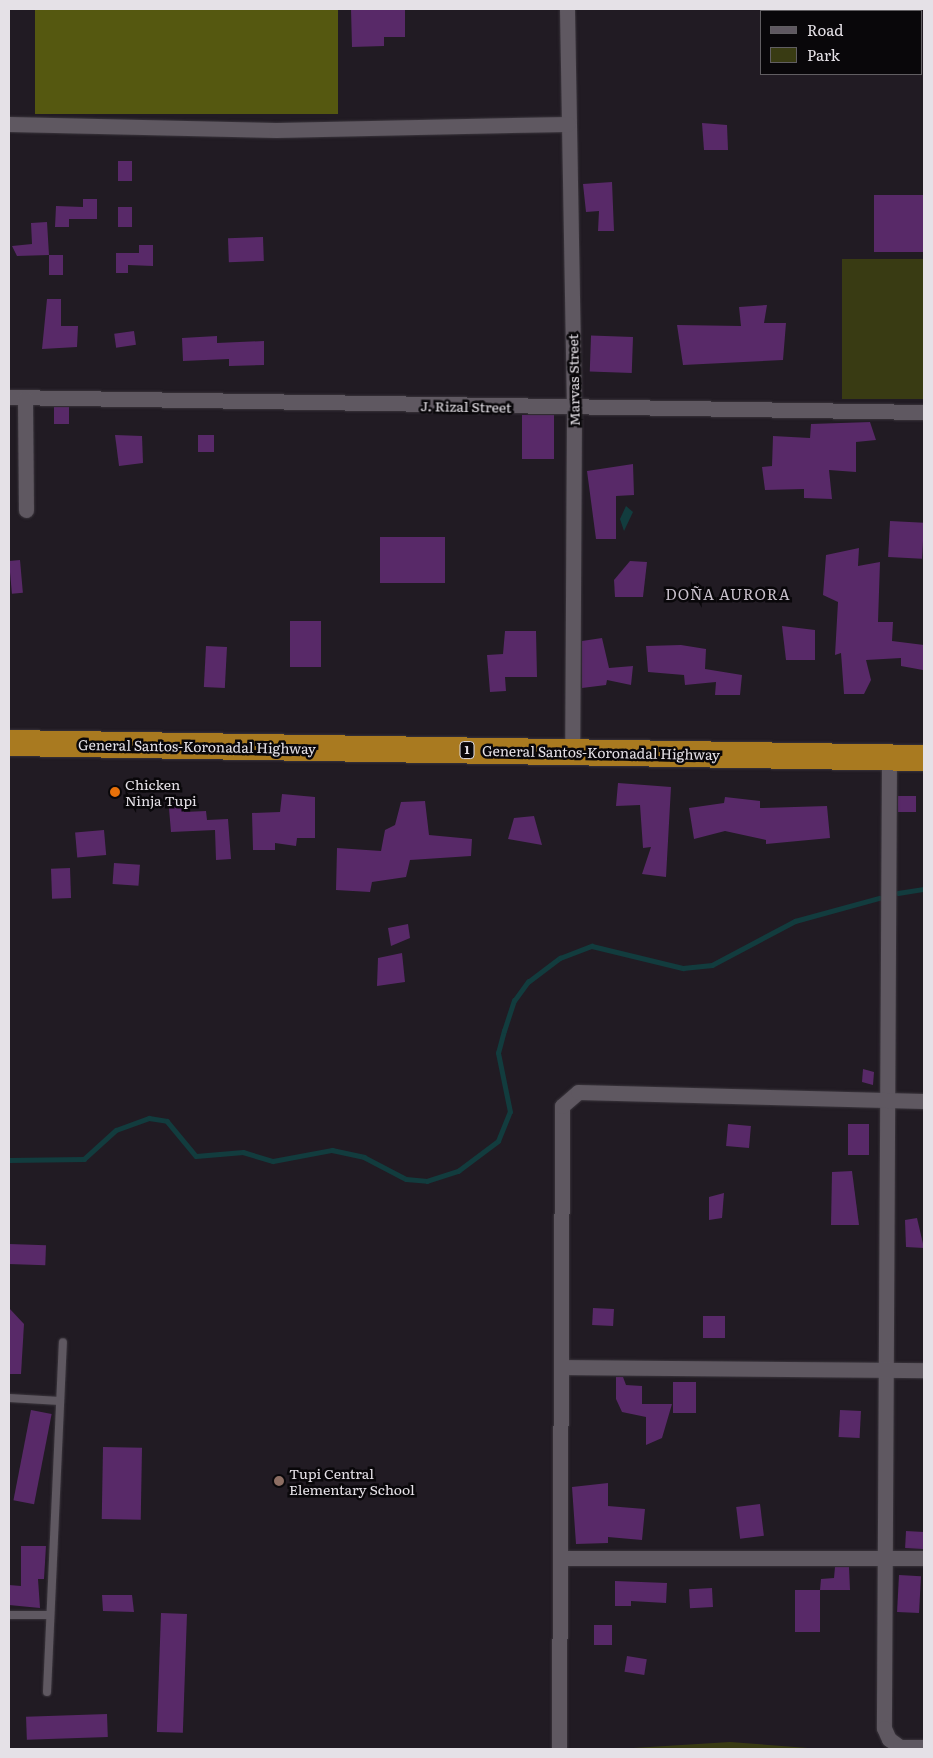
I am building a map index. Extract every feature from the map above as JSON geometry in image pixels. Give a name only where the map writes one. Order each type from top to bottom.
[{"type":"highway","name":"General Santos-Koronadal Highway","points":[[9,743],[924,758]]},
{"type":"street","name":"Marvas Street","points":[[567,9],[574,408],[572,752]]},
{"type":"street","points":[[9,124],[276,130],[568,124]]},
{"type":"street","name":"J. Rizal Street","points":[[9,397],[574,408],[924,412]]},
{"type":"street","points":[[25,398],[26,510]]},
{"type":"street","points":[[889,757],[889,1370],[884,1728],[889,1739],[900,1747],[924,1747]]},
{"type":"street","points":[[559,1749],[563,1558],[563,1367],[559,1113],[573,1093],[924,1101]]},
{"type":"street","points":[[563,1367],[924,1370]]},
{"type":"street","points":[[563,1558],[924,1558]]},
{"type":"lane","points":[[47,1692],[49,1615],[63,1342]]},
{"type":"lane","points":[[9,1398],[60,1401]]},
{"type":"lane","points":[[9,1615],[49,1615]]},
{"type":"green space","points":[[842,259],[924,259],[924,399],[842,399]]},
{"type":"green space","points":[[730,1742],[821,1749],[617,1749]]},
{"type":"shaded area","points":[[35,9],[338,9],[338,114],[35,114]]},
{"type":"shaded area","points":[[626,506],[633,512],[624,531],[620,519]]},
{"type":"building","points":[[351,9],[405,9],[405,37],[384,37],[384,46],[352,47]]},
{"type":"building","points":[[702,123],[727,125],[728,150],[704,150]]},
{"type":"building","points":[[118,161],[132,161],[132,181],[118,181]]},
{"type":"building","points":[[612,182],[614,231],[598,231],[599,211],[586,212],[583,184]]},
{"type":"building","points":[[874,195],[924,195],[924,252],[874,252]]},
{"type":"building","points":[[83,199],[97,199],[97,219],[69,219],[69,227],[55,227],[56,206],[83,207]]},
{"type":"building","points":[[118,207],[132,207],[132,227],[118,227]]},
{"type":"building","points":[[47,222],[49,255],[17,256],[12,246],[32,244],[31,223]]},
{"type":"building","points":[[263,237],[264,261],[229,262],[228,238]]},
{"type":"building","points":[[139,245],[153,245],[153,266],[128,265],[128,273],[116,273],[116,253],[139,253]]},
{"type":"building","points":[[49,255],[63,255],[63,275],[49,275]]},
{"type":"building","points":[[47,299],[61,299],[61,326],[78,326],[77,347],[42,349]]},
{"type":"building","points":[[767,305],[764,323],[786,323],[783,360],[683,365],[677,325],[741,326],[739,307]]},
{"type":"building","points":[[134,331],[136,345],[116,348],[114,334]]},
{"type":"building","points":[[217,336],[217,343],[264,341],[264,365],[229,366],[229,359],[183,361],[182,338]]},
{"type":"building","points":[[591,336],[633,337],[632,373],[590,372]]},
{"type":"building","points":[[54,407],[69,407],[69,424],[54,424]]},
{"type":"building","points":[[522,415],[554,415],[554,459],[522,459]]},
{"type":"building","points":[[870,422],[876,440],[856,442],[856,472],[829,470],[832,499],[804,498],[804,489],[765,490],[762,467],[772,466],[773,436],[810,438],[811,424]]},
{"type":"building","points":[[115,435],[142,436],[143,463],[119,466]]},
{"type":"building","points":[[198,435],[214,435],[214,452],[198,452]]},
{"type":"building","points":[[633,464],[634,495],[616,496],[616,539],[596,539],[587,471]]},
{"type":"building","points":[[890,521],[924,523],[922,559],[888,557]]},
{"type":"building","points":[[380,537],[445,537],[445,583],[380,583]]},
{"type":"building","points":[[859,548],[858,566],[880,562],[878,622],[893,622],[892,641],[924,645],[923,670],[901,666],[901,658],[866,660],[871,680],[864,694],[844,694],[841,653],[835,655],[838,602],[823,595],[826,555]]},
{"type":"building","points":[[20,560],[23,593],[12,594],[9,561]]},
{"type":"building","points":[[630,561],[647,562],[643,597],[615,597],[614,580]]},
{"type":"building","points":[[290,621],[321,621],[321,667],[290,667]]},
{"type":"building","points":[[782,626],[815,630],[815,660],[786,660]]},
{"type":"building","points":[[505,631],[536,631],[537,677],[505,677],[506,691],[490,692],[487,655],[503,654]]},
{"type":"building","points":[[602,638],[609,668],[633,666],[631,685],[607,680],[606,685],[582,688],[582,641]]},
{"type":"building","points":[[681,645],[706,649],[705,669],[742,675],[740,695],[715,695],[716,682],[685,685],[684,675],[648,672],[646,646]]},
{"type":"building","points":[[206,646],[227,647],[225,688],[204,687]]},
{"type":"building","points":[[618,783],[671,787],[666,877],[642,874],[651,847],[643,848],[640,805],[616,806]]},
{"type":"building","points":[[282,794],[315,797],[315,838],[297,838],[296,846],[275,843],[275,850],[253,850],[252,813],[280,812]]},
{"type":"building","points":[[898,796],[916,796],[916,812],[898,812]]},
{"type":"building","points":[[168,797],[183,801],[184,812],[206,811],[207,820],[228,819],[231,859],[216,860],[215,830],[171,832]]},
{"type":"building","points":[[725,797],[760,801],[760,808],[827,806],[830,838],[766,844],[766,840],[725,831],[694,839],[689,808],[724,803]]},
{"type":"building","points":[[425,801],[429,835],[472,839],[471,856],[410,860],[406,877],[372,882],[370,892],[336,890],[337,848],[381,851],[385,830],[395,825],[401,802]]},
{"type":"building","points":[[534,816],[542,845],[508,839],[514,818]]},
{"type":"building","points":[[104,830],[106,855],[77,857],[75,833]]},
{"type":"building","points":[[114,863],[140,865],[138,886],[113,884]]},
{"type":"building","points":[[70,868],[71,898],[52,899],[51,869]]},
{"type":"building","points":[[408,924],[410,938],[391,946],[388,928]]},
{"type":"building","points":[[402,953],[405,982],[377,986],[378,958]]},
{"type":"building","points":[[863,1069],[874,1072],[873,1085],[862,1082]]},
{"type":"building","points":[[728,1124],[751,1126],[749,1148],[726,1146]]},
{"type":"building","points":[[848,1124],[869,1124],[869,1155],[848,1155]]},
{"type":"building","points":[[852,1171],[859,1225],[831,1225],[832,1172]]},
{"type":"building","points":[[724,1193],[722,1218],[709,1220],[709,1197]]},
{"type":"building","points":[[917,1218],[924,1248],[906,1247],[905,1220]]},
{"type":"building","points":[[9,1244],[46,1245],[45,1265],[9,1264]]},
{"type":"building","points":[[9,1308],[24,1324],[21,1374],[9,1374]]},
{"type":"building","points":[[593,1308],[614,1309],[613,1326],[592,1325]]},
{"type":"building","points":[[703,1316],[725,1316],[725,1338],[703,1338]]},
{"type":"building","points":[[616,1377],[623,1377],[626,1385],[642,1386],[642,1404],[672,1404],[662,1438],[646,1445],[646,1417],[622,1412],[616,1399]]},
{"type":"building","points":[[673,1382],[696,1382],[696,1413],[673,1413]]},
{"type":"building","points":[[31,1410],[52,1414],[34,1504],[13,1500]]},
{"type":"building","points":[[840,1410],[861,1411],[860,1438],[839,1437]]},
{"type":"building","points":[[103,1447],[142,1448],[141,1520],[102,1519]]},
{"type":"building","points":[[608,1483],[608,1506],[645,1509],[642,1540],[608,1537],[608,1543],[576,1544],[572,1487]]},
{"type":"building","points":[[760,1504],[764,1536],[740,1539],[736,1507]]},
{"type":"building","points":[[906,1531],[924,1532],[923,1549],[905,1548]]},
{"type":"building","points":[[21,1546],[46,1546],[44,1579],[38,1579],[40,1608],[9,1605],[9,1585],[21,1586]]},
{"type":"building","points":[[835,1567],[849,1567],[850,1590],[820,1590],[821,1579],[834,1578]]},
{"type":"building","points":[[899,1575],[921,1576],[919,1613],[897,1612]]},
{"type":"building","points":[[615,1581],[667,1583],[666,1603],[631,1601],[631,1606],[615,1606]]},
{"type":"building","points":[[712,1588],[713,1607],[690,1608],[689,1589]]},
{"type":"building","points":[[795,1590],[820,1590],[820,1632],[795,1632]]},
{"type":"building","points":[[102,1595],[132,1595],[134,1612],[103,1611]]},
{"type":"building","points":[[161,1613],[187,1614],[183,1733],[157,1732]]},
{"type":"building","points":[[594,1625],[612,1625],[612,1645],[594,1645]]},
{"type":"building","points":[[627,1656],[647,1659],[644,1675],[624,1672]]},
{"type":"building","points":[[107,1714],[108,1737],[27,1740],[26,1717]]},
{"type":"waterway","points":[[898,893],[924,889]]},
{"type":"waterway","points":[[9,1160],[84,1159],[116,1130],[149,1118],[167,1121],[196,1156],[243,1152],[273,1161],[332,1150],[364,1157],[406,1179],[427,1181],[458,1171],[498,1141],[510,1112],[498,1053],[514,1001],[528,982],[560,958],[592,946],[683,968],[712,965],[795,921],[879,898]]},
{"type":"place","name":"Chicken Ninja Tupi","points":[[115,792]]},
{"type":"place","name":"Tupi Central Elementary School","points":[[279,1481]]},
{"type":"district","name":"DOÑA AURORA","points":[[728,594]]}]
